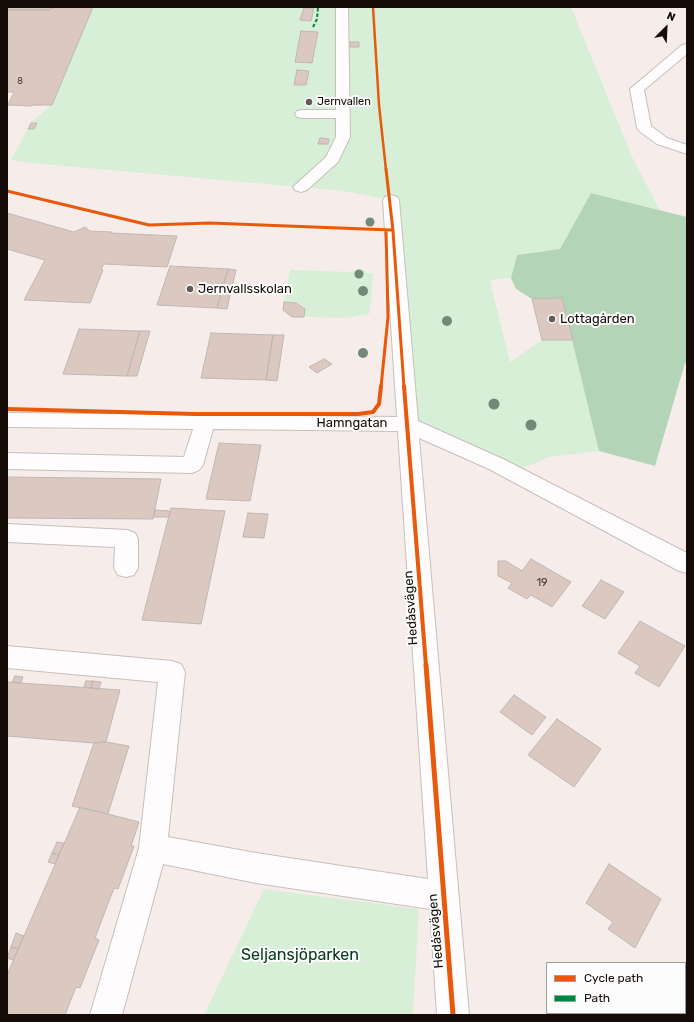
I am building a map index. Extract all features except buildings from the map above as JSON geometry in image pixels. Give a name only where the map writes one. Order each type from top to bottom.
[{"type":"street","points":[[301,187],[333,159],[343,137],[342,7]]},
{"type":"street","points":[[687,48],[637,89],[644,128],[662,141],[687,150]]},
{"type":"street","points":[[302,114],[344,114]]},
{"type":"street","name":"Hedåsvägen","points":[[390,200],[453,1015]]},
{"type":"street","name":"Hamngatan","points":[[7,420],[407,424],[496,464],[687,564]]},
{"type":"street","points":[[7,461],[192,465],[205,422]]},
{"type":"street","points":[[7,533],[127,539],[126,568]]},
{"type":"street","points":[[7,657],[172,672],[153,848],[106,1015]]},
{"type":"street","points":[[153,848],[256,868],[444,896]]},
{"type":"green space","name":"Jernvallen","points":[[7,7],[571,7],[633,159],[660,210],[591,193],[560,249],[517,255],[511,278],[490,280],[510,362],[542,340],[573,340],[599,451],[550,457],[513,472],[407,424],[390,200],[344,191],[11,160],[31,123],[51,105],[8,105],[14,92],[7,92]]},
{"type":"green space","points":[[591,193],[687,217],[687,363],[685,363],[655,466],[599,451],[562,299],[532,299],[516,289],[511,278],[517,255],[560,249]]},
{"type":"green space","points":[[290,270],[352,272],[355,270],[365,270],[367,273],[373,273],[369,314],[345,318],[304,317],[305,309],[296,303],[284,302]]},
{"type":"green space","name":"Seljansjöparken","points":[[264,889],[419,909],[413,1015],[204,1015]]},
{"type":"marked path","points":[[313,27],[317,19],[318,7]]},
{"type":"cycle path","points":[[373,7],[379,105],[393,231],[453,1015]]},
{"type":"cycle path","points":[[7,191],[149,225],[210,223],[391,230]]},
{"type":"cycle path","points":[[7,409],[195,414],[358,414],[373,412],[379,404],[388,317],[386,230]]},
{"type":"place","name":"Jernvallen","points":[[309,102]]},
{"type":"place","name":"Jernvallsskolan","points":[[190,289]]},
{"type":"place","name":"Lottagården","points":[[552,319]]}]
